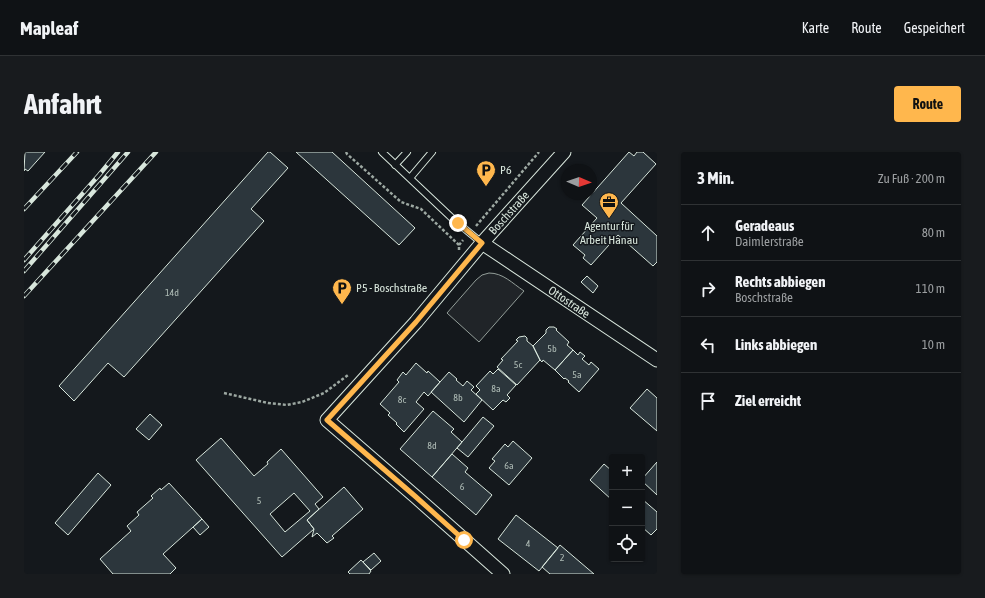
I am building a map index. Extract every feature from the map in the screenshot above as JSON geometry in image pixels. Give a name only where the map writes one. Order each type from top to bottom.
[{"type":"street","name":"Boschstraße","points":[[502,574],[327,420],[416,322],[482,243],[564,152]]},
{"type":"street","name":"Ottostraße","points":[[482,243],[657,360]]},
{"type":"lane","points":[[382,152],[454,220],[482,243]]},
{"type":"lane","points":[[395,165],[407,152]]},
{"type":"lane","points":[[410,178],[432,152]]},
{"type":"path","points":[[346,152],[401,202],[421,209],[460,245]]},
{"type":"path","points":[[458,256],[460,245],[539,152]]},
{"type":"path","points":[[224,393],[268,403],[287,404],[302,402],[324,393],[353,371]]},
{"type":"shaded area","points":[[494,273],[503,277],[524,291],[479,342],[447,313],[476,280],[482,275]]},
{"type":"building","points":[[25,152],[45,152],[28,171],[25,169],[24,171]]},
{"type":"building","points":[[268,152],[270,152],[288,168],[251,209],[264,221],[124,377],[108,363],[74,401],[59,386]]},
{"type":"building","points":[[296,152],[332,152],[415,228],[399,245]]},
{"type":"building","points":[[629,152],[634,156],[637,152],[643,152],[656,164],[621,203],[657,236],[657,262],[653,266],[618,235],[591,265],[583,258],[585,255],[573,245],[597,218],[582,205],[586,200],[597,200],[597,188]]},
{"type":"building","points":[[587,276],[598,286],[593,293],[581,282]]},
{"type":"building","points":[[549,327],[554,327],[557,329],[556,330],[569,342],[567,345],[573,350],[555,370],[543,360],[542,362],[540,360],[533,346],[546,333],[546,330]]},
{"type":"building","points":[[525,336],[527,341],[533,346],[540,360],[517,385],[497,367],[503,360],[501,359],[518,341],[516,340],[519,337]]},
{"type":"building","points":[[573,350],[578,355],[580,352],[585,356],[582,359],[589,365],[591,362],[599,369],[579,392],[568,382],[569,381],[565,378],[564,379],[555,370]]},
{"type":"building","points":[[416,363],[440,382],[428,396],[424,392],[416,402],[424,409],[404,432],[388,415],[390,413],[380,404],[399,382],[397,380],[403,372],[406,375]]},
{"type":"building","points":[[498,369],[516,385],[507,395],[510,398],[506,402],[503,400],[493,410],[476,394],[480,390],[476,386],[490,371],[493,374]]},
{"type":"building","points":[[449,372],[463,386],[467,381],[474,387],[471,390],[482,400],[464,422],[431,392]]},
{"type":"building","points":[[647,389],[657,398],[657,431],[630,408]]},
{"type":"building","points":[[433,411],[454,429],[451,432],[462,442],[432,477],[400,449]]},
{"type":"building","points":[[150,414],[162,425],[149,440],[136,429]]},
{"type":"building","points":[[483,417],[494,426],[468,457],[457,448]]},
{"type":"building","points":[[221,438],[254,476],[268,464],[267,462],[281,449],[323,497],[315,504],[319,509],[307,520],[314,529],[282,557],[196,460]],"holes":[[[294,493],[310,511],[285,532],[270,514]]]},
{"type":"building","points":[[513,441],[532,458],[509,485],[489,468],[495,461],[492,459],[505,444],[508,447]]},
{"type":"building","points":[[452,454],[468,468],[465,472],[492,495],[476,515],[432,477]]},
{"type":"building","points":[[657,462],[657,495],[645,484],[645,476]]},
{"type":"building","points":[[604,464],[609,468],[609,497],[590,480]]},
{"type":"building","points":[[98,473],[111,485],[68,535],[55,523]]},
{"type":"building","points":[[169,483],[202,519],[163,554],[176,568],[170,574],[113,574],[100,559],[131,531],[127,526],[139,515],[137,512],[153,498],[151,496],[160,488],[161,490]]},
{"type":"building","points":[[344,487],[363,509],[332,536],[334,538],[327,543],[317,533],[312,537],[314,529],[307,520]]},
{"type":"building","points":[[645,502],[657,512],[657,529],[651,535],[645,530]]},
{"type":"building","points":[[516,515],[558,548],[539,571],[498,539]]},
{"type":"building","points":[[202,519],[209,527],[200,535],[193,527]]},
{"type":"building","points":[[560,545],[594,574],[550,574],[542,567]]},
{"type":"building","points":[[374,553],[381,561],[371,570],[363,562]]},
{"type":"building","points":[[361,560],[371,571],[369,574],[350,574],[348,572]]},
{"type":"railway","points":[[24,209],[77,152]]},
{"type":"railway","points":[[24,260],[118,152]]},
{"type":"railway","points":[[24,271],[128,152]]},
{"type":"railway","points":[[24,296],[156,152]]},
{"type":"place","name":"P6","points":[[486,187]]},
{"type":"place","name":"Agentur für Arbeit Hanau","points":[[609,219]]},
{"type":"place","name":"P5 - Boschstraße","points":[[342,305]]},
{"type":"route","points":[[458,223],[482,243],[416,322],[327,420],[464,540]]}]
